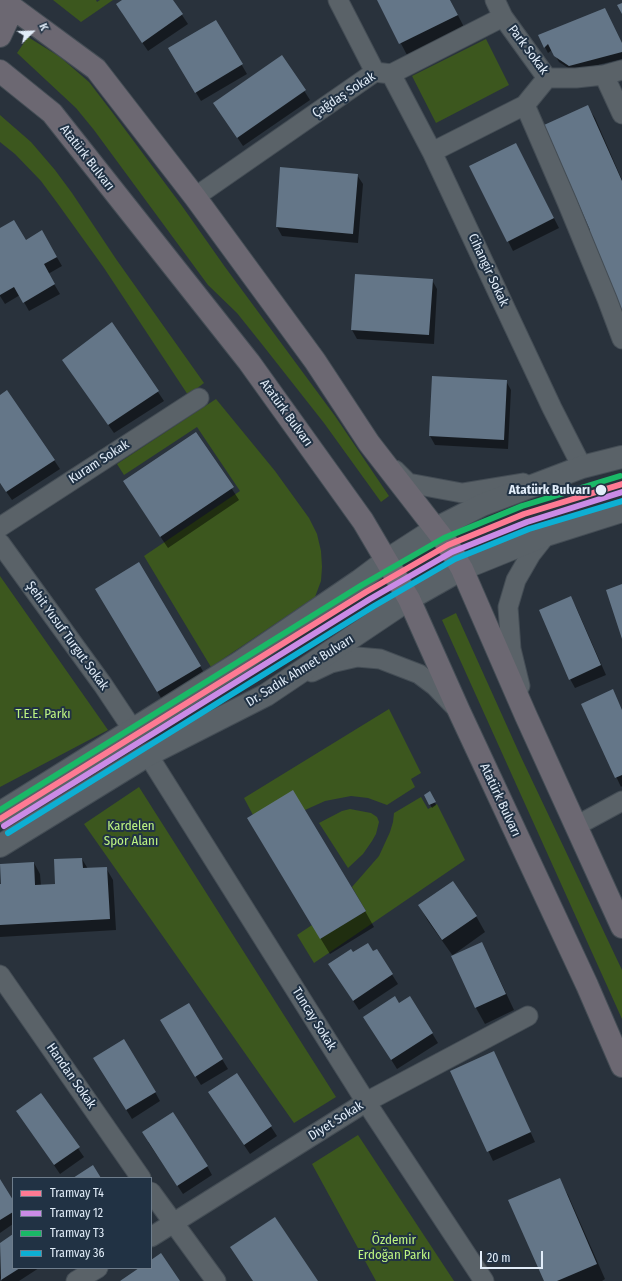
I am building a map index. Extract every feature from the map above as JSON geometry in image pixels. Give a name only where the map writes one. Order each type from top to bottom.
[{"type":"main road","points":[[0,36],[7,4],[96,69],[195,197],[315,361],[369,443],[448,545],[462,569],[526,716],[622,927]]},
{"type":"main road","name":"Atatürk Bulvarı","points":[[0,71],[52,113],[240,351],[363,521],[409,600],[587,985],[622,1066]]},
{"type":"main road","points":[[0,813],[239,664],[387,560],[435,529],[482,505],[582,468],[622,457]]},
{"type":"main road","name":"Dr. Sadık Ahmet Bulvarı","points":[[0,846],[148,755],[266,695],[409,600],[462,569],[546,534],[622,511]]},
{"type":"street","name":"Cihangir Sokak","points":[[338,0],[432,152],[552,408],[582,468]]},
{"type":"street","name":"Park Sokak","points":[[495,0],[503,17],[547,78],[576,78],[604,75],[622,70]]},
{"type":"street","name":"Çağdaş Sokak","points":[[195,197],[383,73],[503,17]]},
{"type":"street","points":[[604,75],[622,114]]},
{"type":"street","points":[[432,152],[525,105],[547,78]]},
{"type":"street","points":[[525,105],[608,299],[622,339]]},
{"type":"street","name":"Kuram Sokak","points":[[0,527],[199,398]]},
{"type":"street","points":[[369,443],[408,483],[462,494],[554,478]]},
{"type":"street","points":[[526,716],[511,649],[508,607],[516,580],[531,554],[546,534]]},
{"type":"street","name":"Şehit Yusuf Turgut Sokak","points":[[0,543],[103,685],[133,730]]},
{"type":"street","points":[[266,695],[331,663],[357,657],[380,659],[419,674],[435,686],[459,711]]},
{"type":"street","name":"Tuncay Sokak","points":[[148,755],[366,1102],[484,1281]]},
{"type":"street","points":[[576,826],[622,801]]},
{"type":"street","name":"Handan Sokak","points":[[0,975],[140,1177]]},
{"type":"street","name":"Diyet Sokak","points":[[152,1236],[366,1102],[528,1016]]},
{"type":"street","points":[[152,1193],[216,1281]]},
{"type":"street","points":[[76,1281],[96,1269]]},
{"type":"green space","points":[[53,0],[96,0],[97,2],[100,0],[113,0],[81,22]]},
{"type":"green space","points":[[28,37],[60,57],[89,82],[182,206],[335,416],[389,496],[381,502],[324,423],[261,343],[237,313],[208,285],[94,130],[76,108],[17,53]]},
{"type":"green space","points":[[486,39],[509,85],[436,123],[412,76]]},
{"type":"green space","points":[[0,115],[31,142],[55,170],[204,383],[188,395],[104,268],[41,181],[15,154],[0,142]]},
{"type":"green space","points":[[216,399],[275,471],[309,518],[317,534],[321,551],[322,567],[321,581],[315,597],[211,667],[144,556],[240,491],[197,427],[124,475],[117,464]]},
{"type":"green space","name":"T.E.E. Parkı","points":[[0,576],[108,730],[0,787]]},
{"type":"green space","points":[[456,613],[521,757],[622,970],[622,1019],[442,620]]},
{"type":"green space","points":[[389,709],[421,773],[411,779],[415,787],[387,805],[368,798],[351,796],[325,801],[305,810],[253,815],[244,798]]},
{"type":"green space","name":"Kardelen Spor Alanı","points":[[139,787],[336,1097],[294,1123],[84,824]]},
{"type":"green space","points":[[421,797],[428,809],[437,804],[465,860],[314,963],[297,935],[312,925],[320,938],[366,911],[352,887],[379,856],[390,832],[394,813]]},
{"type":"green space","points":[[350,809],[371,813],[377,817],[379,822],[376,834],[372,841],[363,854],[348,868],[319,823],[342,811]]},
{"type":"green space","name":"Özdemir Erdoğan Parkı","points":[[358,1135],[454,1281],[376,1281],[312,1164]]},
{"type":"building","points":[[122,0],[173,0],[183,14],[142,43],[116,4]]},
{"type":"building","points":[[377,0],[450,0],[458,15],[399,44]]},
{"type":"building","points":[[622,3],[622,14],[617,5]]},
{"type":"building","points":[[605,8],[622,43],[622,52],[569,66],[554,56],[548,44],[544,48],[538,35]]},
{"type":"building","points":[[216,20],[243,64],[195,93],[168,48]]},
{"type":"building","points":[[282,55],[306,90],[237,138],[213,103]]},
{"type":"building","points":[[588,105],[622,181],[622,320],[612,297],[615,294],[588,231],[590,230],[544,125]]},
{"type":"building","points":[[516,143],[554,218],[507,242],[469,166]]},
{"type":"building","points":[[280,167],[358,174],[353,234],[276,227]]},
{"type":"building","points":[[14,220],[26,240],[42,230],[57,257],[44,264],[55,284],[23,303],[14,287],[0,295],[0,228]]},
{"type":"building","points":[[355,274],[433,279],[429,335],[351,330]]},
{"type":"building","points":[[112,322],[159,391],[108,425],[62,360]]},
{"type":"building","points":[[432,376],[507,380],[504,440],[429,436]]},
{"type":"building","points":[[7,390],[55,460],[6,492],[0,483],[0,395]]},
{"type":"building","points":[[196,432],[234,487],[160,537],[123,481]]},
{"type":"building","points":[[139,562],[201,666],[157,692],[95,589]]},
{"type":"building","points":[[622,584],[622,639],[606,590]]},
{"type":"building","points":[[571,596],[601,665],[569,680],[539,610]]},
{"type":"building","points":[[613,689],[622,710],[622,775],[615,778],[581,704]]},
{"type":"building","points":[[293,790],[366,911],[320,939],[247,818]]},
{"type":"building","points":[[430,791],[436,802],[429,805],[424,795]]},
{"type":"building","points":[[82,858],[83,868],[107,867],[110,919],[0,925],[0,864],[34,862],[35,885],[55,884],[54,859]]},
{"type":"building","points":[[453,881],[477,916],[442,940],[418,905]]},
{"type":"building","points":[[482,942],[506,994],[475,1008],[451,956]]},
{"type":"building","points":[[368,943],[373,951],[377,949],[393,974],[353,1001],[328,964],[351,949],[353,952]]},
{"type":"building","points":[[395,996],[399,1003],[410,996],[433,1033],[391,1060],[363,1017]]},
{"type":"building","points":[[189,1003],[223,1059],[195,1077],[160,1020]]},
{"type":"building","points":[[124,1039],[156,1092],[126,1110],[93,1058]]},
{"type":"building","points":[[494,1051],[531,1132],[487,1152],[450,1071]]},
{"type":"building","points":[[237,1073],[272,1126],[244,1145],[208,1092]]},
{"type":"building","points":[[41,1093],[80,1147],[54,1165],[16,1111]]},
{"type":"building","points":[[173,1112],[208,1166],[177,1186],[142,1132]]},
{"type":"building","points":[[93,1165],[100,1177],[75,1177]]},
{"type":"building","points":[[560,1178],[597,1264],[557,1281],[544,1281],[508,1200]]},
{"type":"building","points":[[0,1179],[12,1198],[12,1213],[0,1220]]},
{"type":"building","points":[[275,1217],[318,1281],[253,1281],[230,1247]]},
{"type":"building","points":[[12,1235],[12,1269],[18,1269],[1,1280],[0,1243]]},
{"type":"building","points":[[161,1253],[180,1281],[120,1281],[138,1269],[152,1269],[152,1259]]},
{"type":"tram line","name":"T3","points":[[0,810],[362,585],[444,538],[522,506],[620,476]]},
{"type":"tram line","name":"T4","points":[[0,819],[366,592],[448,545],[524,514],[622,484]]},
{"type":"tram line","name":"12","points":[[4,826],[370,599],[452,552],[527,522],[622,492]]},
{"type":"tram line","name":"36","points":[[8,833],[374,606],[455,559],[529,529],[622,501]]},
{"type":"place","name":"Atatürk Bulvarı","points":[[601,490]]}]
